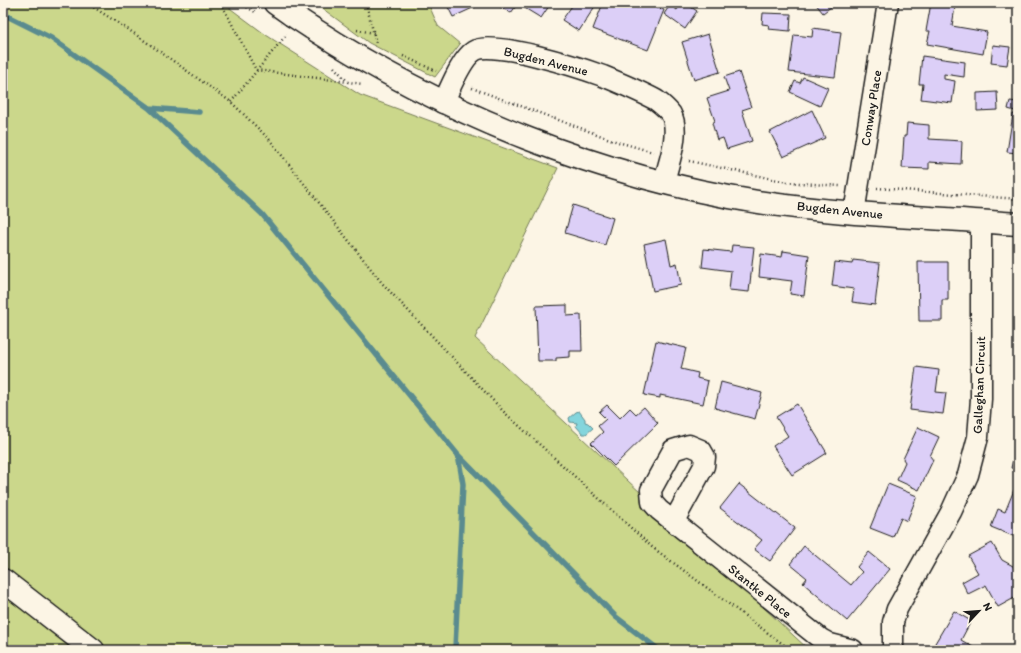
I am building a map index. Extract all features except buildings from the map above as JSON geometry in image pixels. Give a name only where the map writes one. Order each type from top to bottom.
[{"type":"street","name":"Conway Place","points":[[854,213],[888,3]]},
{"type":"street","name":"Bugden Avenue","points":[[292,19],[373,66],[444,103],[550,148],[664,182],[757,202],[854,213],[1018,224]]},
{"type":"street","name":"Bugden Avenue","points":[[444,103],[464,61],[473,51],[483,47],[520,52],[577,67],[605,77],[657,101],[671,114],[675,126],[674,139],[664,182]]},
{"type":"street","name":"Galleghan Circuit","points":[[889,650],[893,622],[897,609],[951,512],[968,475],[978,437],[981,399],[981,221]]},
{"type":"street","name":"Stantke Place","points":[[674,521],[821,639],[830,644],[853,650]]},
{"type":"street","points":[[3,580],[93,650]]},
{"type":"path","points":[[87,3],[135,34],[231,102],[269,139],[382,283],[504,412],[652,547],[791,650]]},
{"type":"path","points":[[221,3],[256,70]]},
{"type":"path","points":[[231,102],[281,41],[292,19]]},
{"type":"path","points":[[256,70],[348,82]]},
{"type":"green space","points":[[3,3],[223,3],[266,35],[360,95],[558,168],[475,338],[809,650],[3,650]]},
{"type":"green space","points":[[315,3],[428,3],[438,26],[460,44],[435,77],[369,43]]},
{"type":"water","points":[[579,411],[585,419],[585,422],[593,428],[586,434],[583,434],[576,426],[577,423],[570,422],[569,418]]},
{"type":"waterway","points":[[3,14],[51,38],[149,108],[262,214],[458,455],[616,617],[659,650]]},
{"type":"waterway","points":[[149,108],[199,112]]},
{"type":"waterway","points":[[455,648],[463,484],[458,455]]}]
